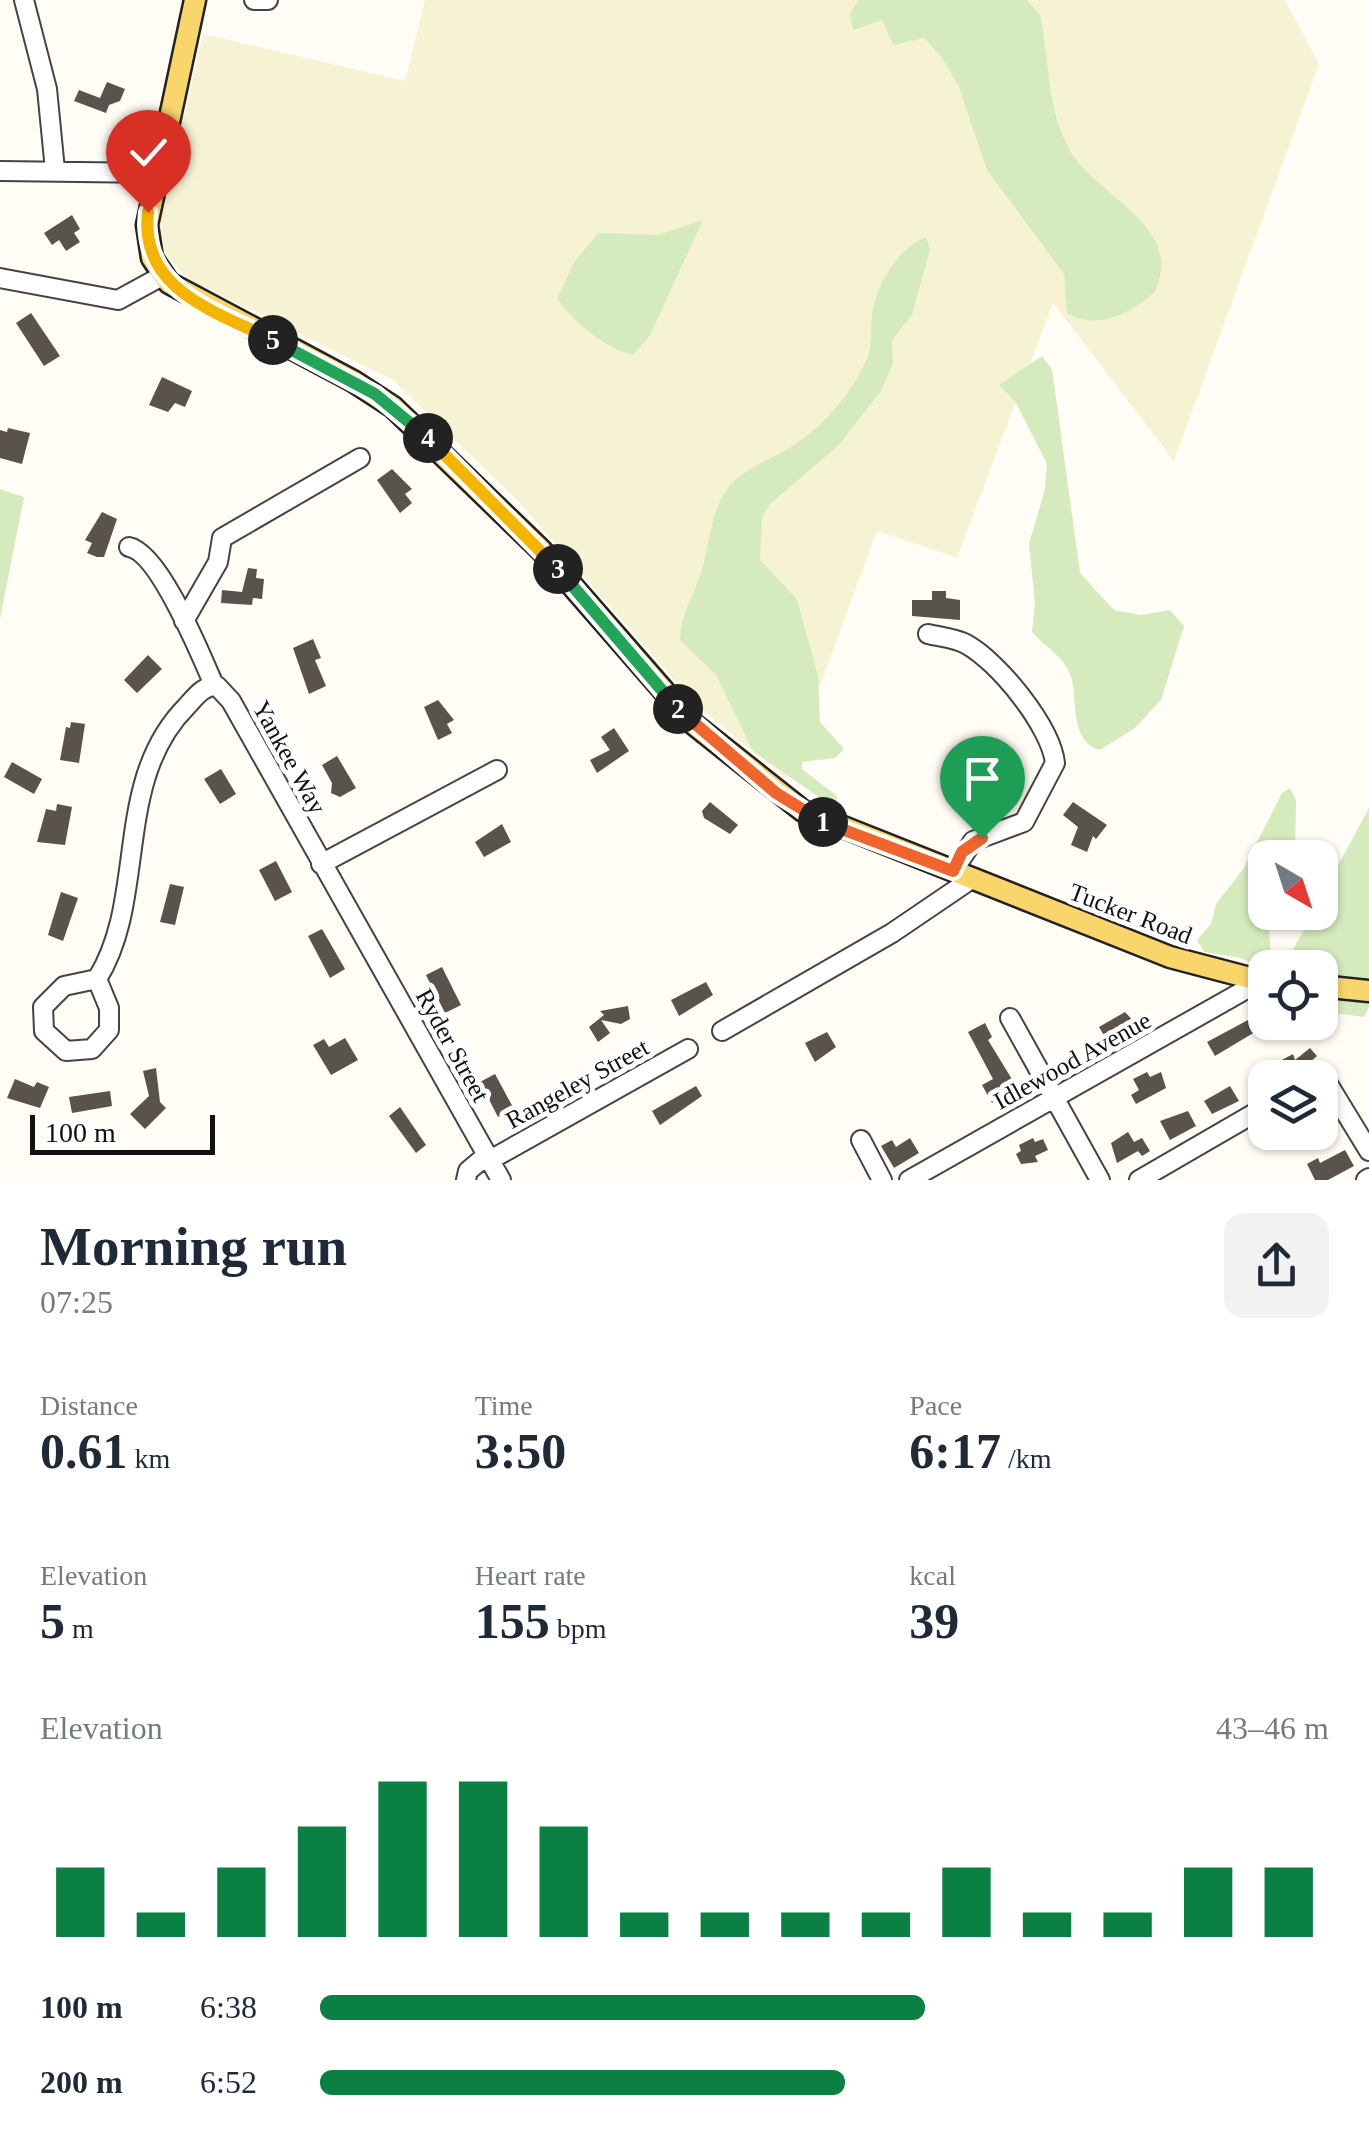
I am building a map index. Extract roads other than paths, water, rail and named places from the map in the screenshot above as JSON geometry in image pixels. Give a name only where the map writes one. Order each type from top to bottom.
[{"type":"main road","points":[[162,276],[147,237],[195,0]]},
{"type":"main road","name":"Tucker Road","points":[[162,276],[200,304],[353,381],[411,422],[540,550],[671,701],[776,793],[838,829],[1170,956],[1248,978]]},
{"type":"main road","points":[[1338,988],[1369,991]]},
{"type":"street","points":[[24,0],[48,88],[55,170]]},
{"type":"street","points":[[254,0],[268,0]]},
{"type":"street","points":[[0,171],[157,173]]},
{"type":"street","points":[[0,278],[118,300],[162,276]]},
{"type":"street","points":[[184,621],[218,562],[222,538],[360,458]]},
{"type":"street","points":[[97,979],[64,986],[44,1007],[44,1031],[66,1051],[92,1049],[109,1030],[112,1020],[97,979],[115,938],[156,742],[200,692],[214,685],[184,621],[146,557],[130,547]]},
{"type":"street","points":[[722,1030],[892,933],[963,874],[973,842],[1024,822],[1056,764],[1047,737],[1012,686],[969,646],[928,634]]},
{"type":"street","name":"Yankee Way","points":[[214,685],[231,701],[392,986]]},
{"type":"street","points":[[321,864],[497,770]]},
{"type":"street","name":"Ryder Street","points":[[392,986],[502,1180]]},
{"type":"street","name":"Idlewood Avenue","points":[[909,1180],[1248,990]]},
{"type":"street","points":[[1010,1018],[1100,1180]]},
{"type":"street","name":"Rangeley Street","points":[[489,1157],[688,1049]]},
{"type":"street","points":[[1338,1104],[1369,1151]]},
{"type":"street","points":[[1139,1180],[1248,1117]]},
{"type":"street","points":[[861,1140],[882,1180]]},
{"type":"street","points":[[466,1180],[468,1171],[489,1157]]}]
